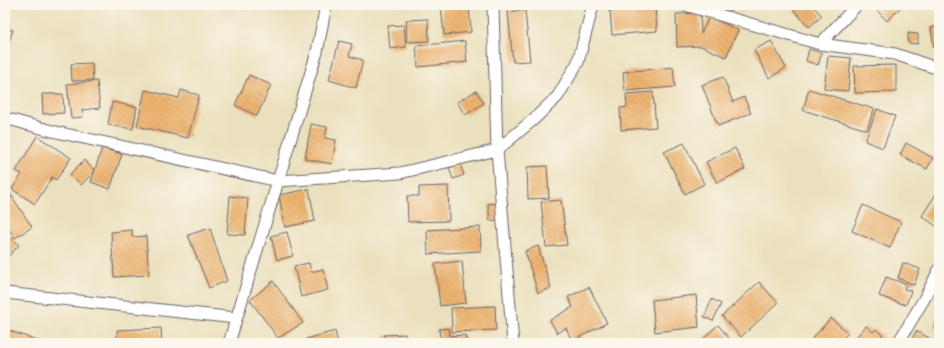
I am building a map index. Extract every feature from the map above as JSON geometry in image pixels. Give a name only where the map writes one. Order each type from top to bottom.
[{"type":"street","points":[[229,343],[317,52],[326,5]]},
{"type":"street","points":[[493,5],[497,150],[513,343]]},
{"type":"street","points":[[5,118],[52,131],[278,181],[400,173],[497,150],[534,119],[558,96],[578,62],[593,5]]},
{"type":"street","points":[[685,5],[820,44],[895,54],[939,69]]},
{"type":"street","points":[[820,44],[857,5]]},
{"type":"street","points":[[898,343],[928,294],[939,270]]},
{"type":"street","points":[[5,292],[236,318]]},
{"type":"building","points":[[441,5],[469,5],[471,32],[444,35]]},
{"type":"building","points":[[608,5],[618,5],[619,10],[655,7],[657,31],[612,35]]},
{"type":"building","points":[[798,5],[812,5],[822,16],[809,27],[793,9]]},
{"type":"building","points":[[872,5],[900,5],[901,7],[887,21]]},
{"type":"building","points":[[525,10],[530,61],[513,62],[508,12]]},
{"type":"building","points":[[700,13],[701,34],[709,17],[738,30],[726,57],[701,46],[677,47],[676,14]]},
{"type":"building","points":[[428,19],[429,41],[407,42],[406,20]]},
{"type":"building","points":[[404,25],[406,47],[390,49],[388,26]]},
{"type":"building","points":[[931,27],[939,27],[939,49],[934,49]]},
{"type":"building","points":[[5,28],[13,30],[5,53]]},
{"type":"building","points":[[908,33],[918,34],[918,44],[908,43]]},
{"type":"building","points":[[339,41],[352,44],[349,56],[363,60],[356,88],[329,80]]},
{"type":"building","points":[[465,41],[467,62],[418,67],[416,46]]},
{"type":"building","points":[[771,41],[786,68],[769,78],[754,50]]},
{"type":"building","points":[[809,49],[822,53],[818,65],[806,61]]},
{"type":"building","points":[[828,56],[851,58],[848,91],[824,89]]},
{"type":"building","points":[[92,63],[93,80],[72,81],[71,64]]},
{"type":"building","points":[[896,65],[896,92],[855,93],[854,66]]},
{"type":"building","points":[[673,67],[675,87],[625,91],[623,72]]},
{"type":"building","points":[[249,75],[271,85],[257,116],[235,105]]},
{"type":"building","points":[[723,77],[733,102],[744,97],[751,113],[718,126],[702,85]]},
{"type":"building","points":[[97,81],[100,108],[82,110],[83,117],[71,118],[67,84]]},
{"type":"building","points":[[809,89],[874,109],[867,130],[803,110]]},
{"type":"building","points":[[145,90],[179,98],[181,90],[199,95],[188,138],[137,126]]},
{"type":"building","points":[[476,91],[484,103],[465,115],[457,102]]},
{"type":"building","points":[[653,92],[656,127],[621,130],[620,108],[627,107],[626,94]]},
{"type":"building","points":[[42,94],[63,94],[64,113],[43,114]]},
{"type":"building","points":[[112,102],[137,107],[133,129],[108,125]]},
{"type":"building","points":[[877,109],[895,116],[883,148],[865,141]]},
{"type":"building","points":[[311,124],[327,127],[325,138],[336,140],[332,164],[305,159]]},
{"type":"building","points":[[37,136],[71,158],[56,180],[52,177],[35,204],[12,189],[22,174],[16,171]]},
{"type":"building","points":[[684,143],[704,184],[685,194],[664,152]]},
{"type":"building","points":[[906,143],[933,158],[927,169],[900,155]]},
{"type":"building","points":[[102,148],[122,154],[110,189],[91,182]]},
{"type":"building","points":[[735,148],[745,169],[717,183],[706,162]]},
{"type":"building","points":[[84,160],[95,171],[81,185],[70,174]]},
{"type":"building","points":[[460,164],[464,175],[453,179],[449,168]]},
{"type":"building","points":[[547,166],[549,198],[528,199],[527,167]]},
{"type":"building","points":[[448,186],[449,221],[408,222],[407,196],[419,196],[419,187]]},
{"type":"building","points":[[7,189],[32,227],[15,238],[5,223],[5,190]]},
{"type":"building","points":[[309,189],[315,221],[285,227],[279,195]]},
{"type":"building","points":[[936,194],[939,196],[939,228],[922,216]]},
{"type":"building","points":[[230,196],[248,198],[245,235],[227,234]]},
{"type":"building","points":[[561,200],[567,245],[546,247],[541,202]]},
{"type":"building","points":[[497,203],[498,220],[490,221],[488,204]]},
{"type":"building","points":[[863,205],[901,222],[890,248],[852,231]]},
{"type":"building","points":[[480,227],[481,251],[428,254],[427,230]]},
{"type":"building","points":[[210,228],[227,281],[209,288],[188,235]]},
{"type":"building","points":[[132,230],[132,237],[146,236],[149,275],[114,277],[111,232]]},
{"type":"building","points":[[287,232],[293,256],[277,260],[271,236]]},
{"type":"building","points":[[7,234],[19,245],[5,260],[5,236]]},
{"type":"building","points":[[538,246],[551,288],[538,293],[525,251]]},
{"type":"building","points":[[462,261],[466,303],[440,306],[435,264]]},
{"type":"building","points":[[309,263],[311,272],[323,269],[328,290],[301,297],[294,266]]},
{"type":"building","points":[[903,263],[920,269],[914,285],[898,278]]},
{"type":"building","points":[[886,277],[906,284],[904,289],[911,291],[906,305],[879,296]]},
{"type":"building","points":[[273,281],[303,323],[278,338],[250,300]]},
{"type":"building","points":[[759,282],[778,303],[741,337],[722,316]]},
{"type":"building","points":[[589,287],[607,323],[572,341],[566,328],[557,333],[550,320],[573,307],[568,297]]},
{"type":"building","points":[[696,295],[699,327],[655,332],[652,300]]},
{"type":"building","points":[[712,299],[721,304],[713,321],[704,317]]},
{"type":"building","points":[[495,306],[496,330],[452,332],[451,308]]},
{"type":"building","points":[[939,315],[939,332],[934,327]]},
{"type":"building","points":[[831,318],[848,333],[839,343],[814,343],[811,340]]},
{"type":"building","points":[[718,325],[733,343],[704,343],[702,340]]},
{"type":"building","points":[[866,326],[873,332],[876,329],[883,336],[877,343],[851,343]]},
{"type":"building","points":[[161,328],[162,343],[117,343],[117,330]]},
{"type":"building","points":[[449,328],[450,336],[465,335],[466,343],[441,343],[439,329]]},
{"type":"building","points":[[5,329],[44,343],[5,343]]},
{"type":"building","points":[[335,331],[338,343],[307,343],[306,339]]},
{"type":"building","points":[[916,331],[929,338],[927,343],[910,343]]},
{"type":"building","points":[[405,334],[405,343],[385,343],[384,335]]}]
